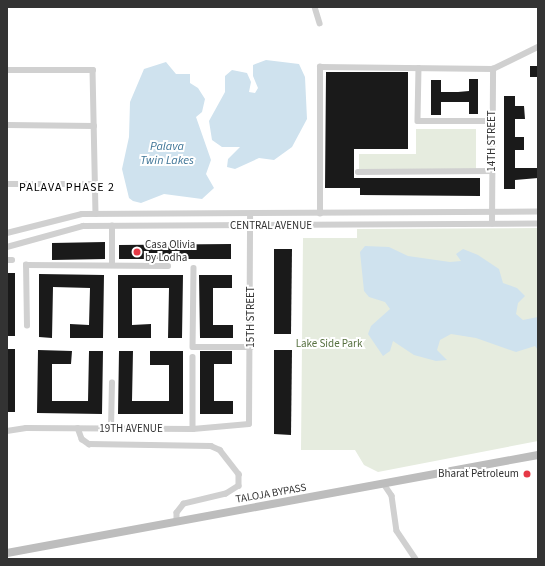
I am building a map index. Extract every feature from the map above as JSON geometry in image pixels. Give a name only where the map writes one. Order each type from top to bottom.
[{"type":"main road","name":"TALOJA BYPASS","points":[[7,553],[538,455]]},
{"type":"street","points":[[315,7],[320,23]]},
{"type":"street","points":[[320,214],[320,67],[493,69],[538,47]]},
{"type":"street","points":[[419,68],[418,121],[492,121]]},
{"type":"street","name":"14TH STREET","points":[[492,224],[493,69]]},
{"type":"street","points":[[7,70],[93,70],[96,214]]},
{"type":"street","points":[[7,125],[94,126]]},
{"type":"street","points":[[358,172],[492,171]]},
{"type":"street","points":[[7,184],[96,184]]},
{"type":"street","name":"CENTRAL AVENUE","points":[[7,233],[82,214],[250,215],[538,212]]},
{"type":"street","name":"15TH STREET","points":[[250,215],[251,419]]},
{"type":"street","name":"CENTRAL AVENUE","points":[[7,247],[83,226],[538,224]]},
{"type":"street","points":[[112,226],[112,265]]},
{"type":"street","points":[[28,326],[26,265],[168,266]]},
{"type":"street","points":[[194,268],[193,347],[251,347]]},
{"type":"street","points":[[193,357],[193,429]]},
{"type":"street","points":[[111,428],[112,383]]},
{"type":"street","name":"19TH AVENUE","points":[[7,431],[78,428],[193,429],[245,426],[251,419]]},
{"type":"street","points":[[78,428],[82,439],[89,444],[211,446],[220,450],[239,474],[239,486],[226,494],[184,504],[177,513],[177,522]]},
{"type":"street","points":[[384,484],[392,496],[397,531],[416,559]]},
{"type":"green space","points":[[416,129],[476,129],[476,170],[359,170],[359,154],[416,154]]},
{"type":"green space","name":"Lake Side Park","points":[[538,228],[538,441],[378,472],[364,465],[355,450],[301,450],[303,238],[357,238],[357,229]]},
{"type":"water","name":"Palava Twin Lakes","points":[[266,60],[299,64],[305,77],[307,119],[292,147],[274,160],[259,158],[235,169],[227,167],[228,159],[240,147],[222,147],[212,140],[209,121],[225,92],[225,76],[232,70],[247,73],[251,82],[249,92],[255,93],[258,88],[253,76],[253,65]]},
{"type":"water","name":"Palava Twin Lakes","points":[[166,62],[176,74],[190,74],[190,83],[198,88],[205,99],[202,112],[196,117],[211,160],[206,174],[214,188],[202,199],[164,194],[141,203],[133,201],[129,198],[122,169],[129,137],[130,102],[144,69]]},
{"type":"water","points":[[365,246],[389,247],[408,256],[450,262],[461,261],[456,254],[463,249],[478,255],[499,269],[503,283],[517,288],[525,296],[518,303],[516,314],[523,320],[538,317],[538,350],[535,346],[516,352],[476,338],[451,334],[440,340],[437,350],[447,360],[436,361],[414,355],[393,341],[390,351],[383,356],[368,334],[371,326],[390,309],[385,302],[369,297],[364,291],[360,252]]},
{"type":"building","points":[[530,66],[538,66],[538,77],[530,77]]},
{"type":"building","points":[[326,72],[408,72],[408,149],[354,149],[354,178],[480,178],[480,196],[360,195],[360,188],[325,188]]},
{"type":"building","points":[[469,79],[478,79],[478,114],[469,114],[469,102],[441,102],[441,115],[431,115],[431,80],[441,80],[441,92],[458,92],[469,91]]},
{"type":"building","points":[[504,96],[515,96],[515,106],[524,106],[525,119],[515,119],[515,137],[524,137],[524,150],[515,150],[515,168],[538,168],[538,178],[515,180],[515,189],[504,189]]},
{"type":"building","points":[[105,242],[105,259],[52,260],[52,243]]},
{"type":"building","points":[[231,244],[231,259],[119,259],[119,245]]},
{"type":"building","points":[[274,249],[292,249],[291,334],[274,334]]},
{"type":"building","points":[[7,273],[15,273],[15,336],[7,336]]},
{"type":"building","points":[[39,274],[104,275],[103,338],[70,338],[70,324],[89,325],[90,288],[53,287],[52,338],[39,337]]},
{"type":"building","points":[[118,275],[183,275],[182,338],[168,338],[169,288],[132,288],[132,325],[151,324],[151,338],[118,338]]},
{"type":"building","points":[[199,275],[232,275],[232,288],[213,288],[213,325],[233,325],[233,338],[200,338]]},
{"type":"building","points":[[7,349],[15,349],[15,412],[7,412]]},
{"type":"building","points":[[38,350],[72,351],[71,364],[52,364],[52,401],[88,401],[89,351],[103,351],[102,414],[37,413]]},
{"type":"building","points":[[274,350],[292,350],[291,435],[274,434]]},
{"type":"building","points":[[119,351],[133,351],[132,401],[169,401],[169,365],[150,365],[150,351],[183,351],[183,414],[118,414]]},
{"type":"building","points":[[200,351],[232,351],[232,364],[214,364],[214,401],[233,401],[233,414],[200,414]]},
{"type":"place","name":"Casa Olivia by Lodha","points":[[137,252]]},
{"type":"place","name":"Bharat Petroleum","points":[[527,474]]},
{"type":"district","name":"PALAVA PHASE 2","points":[[67,188]]}]
